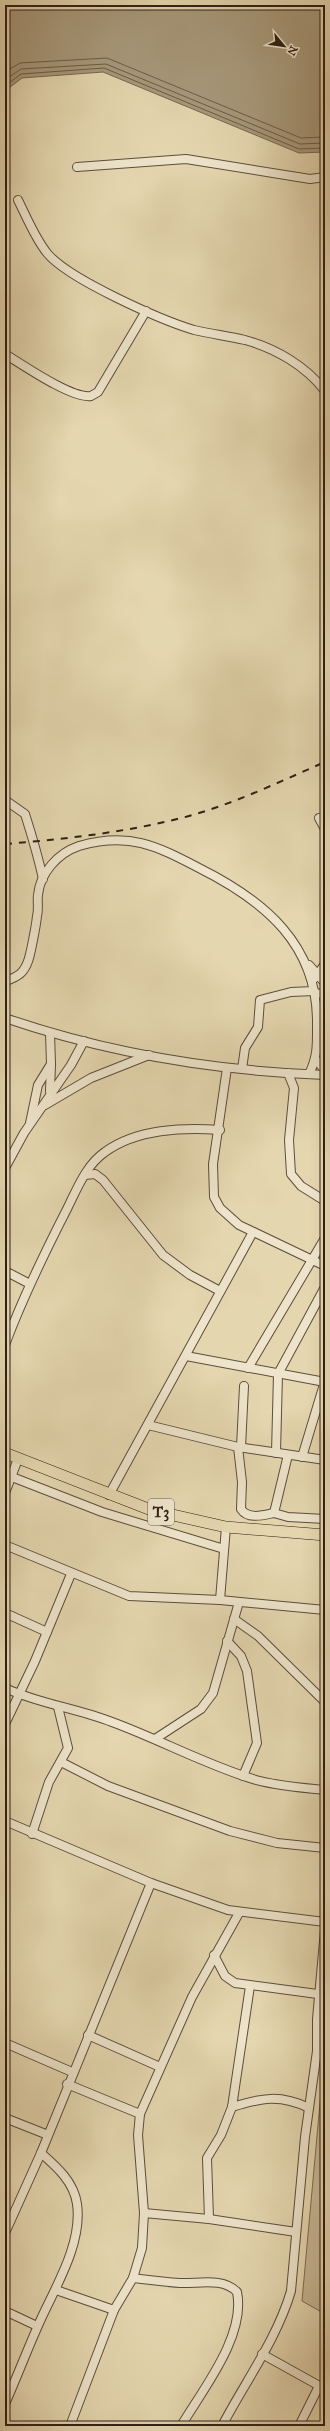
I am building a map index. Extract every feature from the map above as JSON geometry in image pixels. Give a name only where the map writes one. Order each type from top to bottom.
[{"type":"highway","name":"T3","points":[[5,1454],[151,1510],[226,1527],[325,1535]]},
{"type":"street","points":[[77,167],[186,158],[310,179],[325,178]]},
{"type":"street","points":[[18,200],[43,247],[54,260],[96,287],[146,311],[193,329],[246,341],[269,349],[300,367],[325,392]]},
{"type":"street","points":[[5,354],[78,395],[91,396],[98,392],[146,311]]},
{"type":"street","points":[[5,800],[25,814],[35,842],[43,879]]},
{"type":"street","points":[[319,818],[325,829]]},
{"type":"street","points":[[5,982],[20,974],[28,961],[38,915],[38,894],[47,869],[55,861],[66,852],[78,846],[114,840],[133,840],[146,844],[173,854],[248,895],[282,926],[306,964],[313,981],[318,1010],[316,1060],[294,1088]]},
{"type":"street","points":[[306,964],[318,974],[325,983]]},
{"type":"street","points":[[313,981],[325,964]]},
{"type":"street","points":[[242,1068],[245,1048],[258,1027],[260,1000],[299,991],[325,993]]},
{"type":"street","points":[[5,1018],[50,1033],[84,1041],[227,1068],[242,1068],[288,1073],[325,1074]]},
{"type":"street","points":[[49,1095],[51,1064],[50,1033]]},
{"type":"street","points":[[5,1168],[29,1126],[71,1065],[84,1041]]},
{"type":"street","points":[[44,1105],[91,1078],[149,1054]]},
{"type":"street","points":[[316,1060],[325,1070]]},
{"type":"street","points":[[29,1126],[38,1085],[51,1064]]},
{"type":"street","points":[[227,1068],[220,1130],[213,1164],[214,1197],[220,1208],[240,1225],[325,1266]]},
{"type":"street","points":[[288,1073],[294,1088],[289,1140],[291,1174],[301,1186],[325,1201]]},
{"type":"street","points":[[5,1345],[30,1284],[85,1175],[94,1162],[106,1151],[133,1138],[173,1131],[220,1130]]},
{"type":"street","points":[[85,1175],[95,1174],[103,1180],[163,1255],[190,1275],[220,1291]]},
{"type":"street","points":[[109,1495],[253,1232]]},
{"type":"street","points":[[248,1368],[325,1238]]},
{"type":"street","points":[[5,1271],[30,1284]]},
{"type":"street","points":[[276,1453],[278,1374],[325,1287]]},
{"type":"street","points":[[186,1356],[278,1374],[325,1381],[302,1457]]},
{"type":"street","points":[[244,1386],[240,1447],[242,1482],[241,1509],[248,1515],[260,1516],[274,1514],[288,1517],[325,1519]]},
{"type":"street","points":[[148,1425],[240,1447],[325,1460]]},
{"type":"street","points":[[274,1514],[288,1455]]},
{"type":"street","points":[[5,1493],[18,1459]]},
{"type":"street","points":[[12,1477],[102,1512],[224,1549]]},
{"type":"street","points":[[220,1600],[226,1527]]},
{"type":"street","points":[[5,1545],[71,1574],[129,1596],[220,1600],[325,1610]]},
{"type":"street","points":[[5,1724],[47,1632],[71,1574]]},
{"type":"street","points":[[155,1739],[207,1703],[217,1681],[239,1602]]},
{"type":"street","points":[[5,1613],[47,1632]]},
{"type":"street","points":[[234,1619],[258,1636],[325,1702]]},
{"type":"street","points":[[227,1641],[241,1656],[247,1671],[257,1743],[243,1776]]},
{"type":"street","points":[[5,1688],[19,1695],[102,1718],[155,1739],[216,1767],[243,1776],[269,1783],[325,1790]]},
{"type":"street","points":[[32,1834],[45,1792],[69,1745],[58,1707]]},
{"type":"street","points":[[61,1762],[108,1786],[230,1830],[277,1843],[325,1848]]},
{"type":"street","points":[[5,1821],[32,1834],[193,1899],[239,1913],[325,1922]]},
{"type":"street","points":[[5,2233],[41,2152],[67,2084],[151,1883]]},
{"type":"street","points":[[70,2426],[114,2310],[133,2278],[142,2248],[144,2213],[138,2135],[140,2114],[160,2067],[214,1955],[239,1913]]},
{"type":"street","points":[[222,2426],[262,2354],[282,2314],[291,2290],[309,2108],[317,2051],[322,1994],[325,1930]]},
{"type":"street","points":[[214,1955],[225,1976],[235,1982],[250,1986],[322,1994]]},
{"type":"street","points":[[209,2219],[207,2158],[221,2135],[232,2107],[250,1986]]},
{"type":"street","points":[[88,2035],[160,2067]]},
{"type":"street","points":[[5,2043],[72,2072]]},
{"type":"street","points":[[67,2084],[140,2114]]},
{"type":"street","points":[[232,2107],[254,2100],[277,2098],[290,2100],[309,2108]]},
{"type":"street","points":[[5,2118],[48,2135]]},
{"type":"street","points":[[5,2404],[37,2326],[56,2290],[75,2238],[77,2204],[67,2180],[41,2152]]},
{"type":"street","points":[[144,2213],[209,2219],[296,2232]]},
{"type":"street","points":[[133,2278],[182,2284],[215,2283],[228,2285],[237,2292],[240,2303],[238,2318],[231,2338],[181,2426]]},
{"type":"street","points":[[56,2290],[114,2310]]},
{"type":"street","points":[[5,2311],[37,2326]]},
{"type":"street","points":[[262,2354],[322,2387],[299,2426]]},
{"type":"shaded area","points":[[325,2048],[325,2314],[302,2301]]},
{"type":"water","points":[[5,5],[325,5],[325,152],[299,153],[103,72],[22,78],[5,91]]},
{"type":"railway","points":[[5,844],[120,831],[166,822],[207,811],[325,762]]}]
